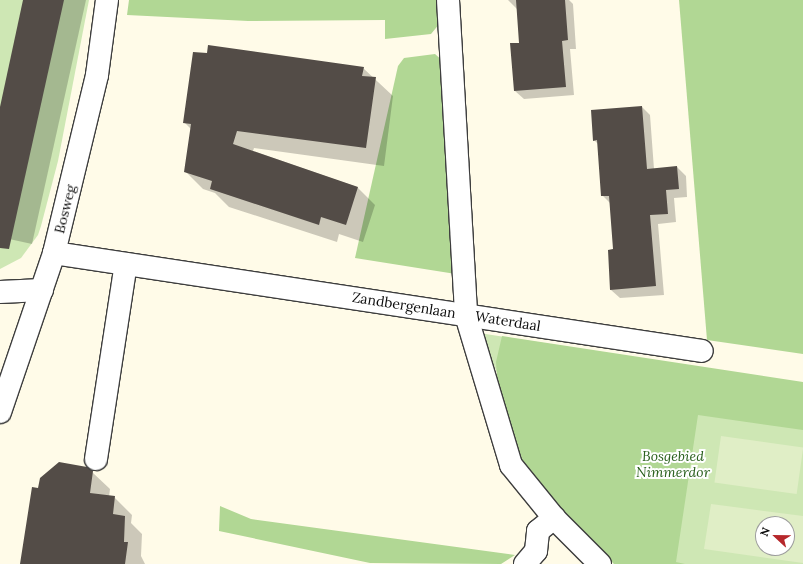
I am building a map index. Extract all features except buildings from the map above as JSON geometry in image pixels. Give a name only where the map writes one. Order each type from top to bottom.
[{"type":"street","name":"Bosweg","points":[[0,412],[54,253],[97,75],[108,0]]},
{"type":"street","name":"Zandbergenlaan","points":[[54,253],[466,315],[448,0]]},
{"type":"street","points":[[96,459],[126,264]]},
{"type":"street","points":[[0,292],[42,290]]},
{"type":"street","name":"Waterdaal","points":[[600,564],[554,518],[511,465],[466,315],[702,351]]},
{"type":"street","points":[[525,564],[536,551],[538,531],[554,518]]},
{"type":"green space","points":[[0,0],[89,0],[58,161],[41,226],[38,235],[21,258],[0,269]]},
{"type":"green space","points":[[129,0],[438,0],[440,23],[431,34],[385,39],[385,20],[248,21],[127,15]]},
{"type":"green space","points":[[679,0],[803,0],[803,354],[707,340]]},
{"type":"green space","points":[[435,54],[444,62],[462,275],[355,258],[398,66],[404,58]]},
{"type":"green space","name":"Bosgebied Nimmerdor","points":[[479,333],[803,383],[803,564],[626,564],[533,451]]},
{"type":"green space","name":"Bosgebied Nimmerdor","points":[[502,336],[803,382],[803,430],[698,415],[676,562],[685,564],[614,564],[543,495],[522,462],[498,392],[496,362]]},
{"type":"green space","points":[[721,436],[803,448],[797,494],[714,483]]},
{"type":"green space","points":[[711,504],[803,516],[803,563],[704,549]]},
{"type":"green space","points":[[220,506],[251,519],[515,555],[501,564],[370,563],[219,531]]}]
